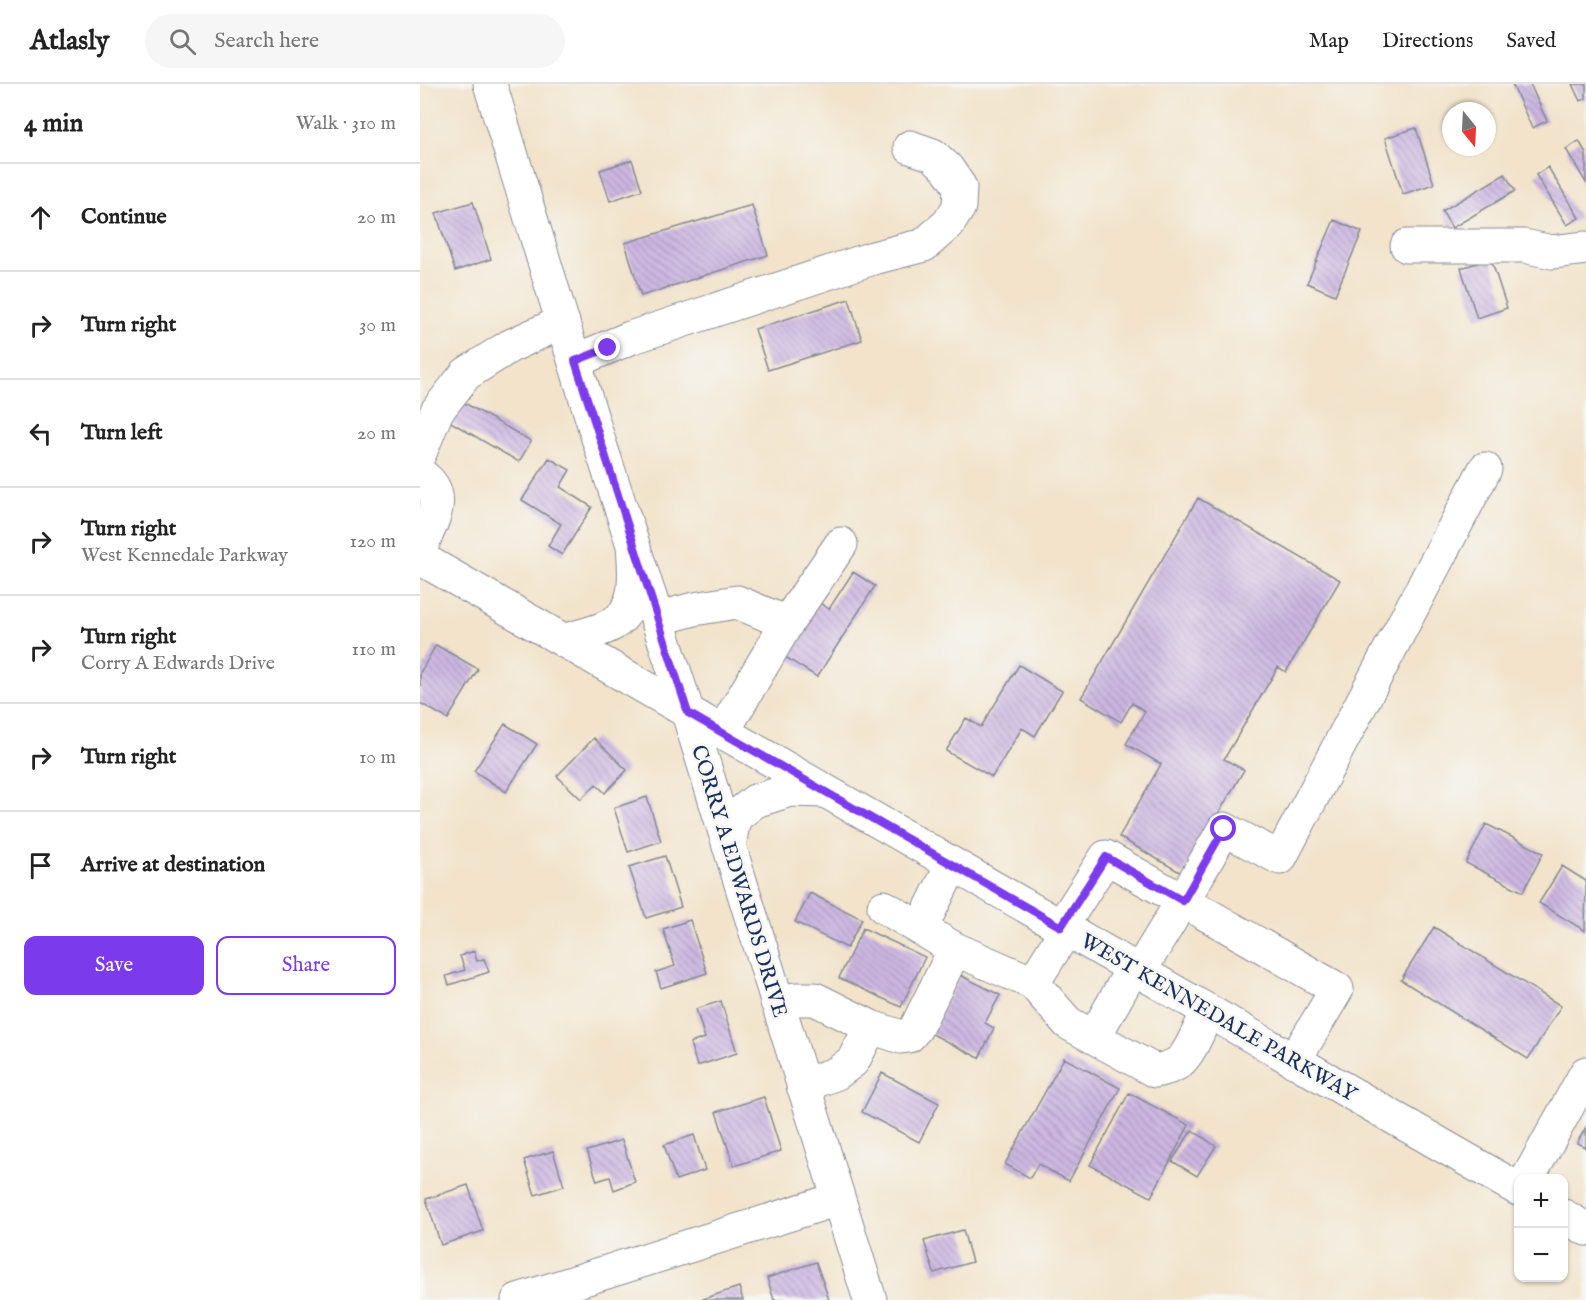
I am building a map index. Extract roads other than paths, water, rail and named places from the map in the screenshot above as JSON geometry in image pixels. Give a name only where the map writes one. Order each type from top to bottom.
[{"type":"street","name":"CORRY A EDWARDS DRIVE","points":[[490,84],[870,1300]]},
{"type":"street","points":[[575,361],[630,338],[873,258],[924,245],[948,224],[959,207],[960,187],[947,168],[933,155],[910,147]]},
{"type":"street","points":[[1407,246],[1524,246],[1552,252],[1586,248]]},
{"type":"street","points":[[420,453],[437,411],[466,374],[510,346],[563,322]]},
{"type":"street","points":[[1094,1037],[1183,901],[1224,829],[1280,858],[1485,469]]},
{"type":"street","points":[[420,474],[434,486],[437,495],[437,506],[420,549]]},
{"type":"street","points":[[722,733],[787,623],[841,544]]},
{"type":"street","points":[[564,641],[611,625],[629,609],[635,583],[633,545]]},
{"type":"street","name":"WEST KENNEDALE PARKWAY","points":[[420,558],[1514,1188]]},
{"type":"street","points":[[657,619],[694,609],[737,602],[787,623]]},
{"type":"street","points":[[729,846],[734,818],[755,801],[790,790],[825,791]]},
{"type":"street","points":[[1033,983],[1106,857],[1337,989],[1294,1061]]},
{"type":"street","points":[[921,928],[952,865]]},
{"type":"street","points":[[884,907],[955,950],[1033,983],[1068,1023],[1155,1071],[1179,1062],[1186,1054],[1208,1011]]},
{"type":"street","points":[[777,1002],[815,999],[871,1028],[901,1037],[909,1036],[916,1028],[955,950]]},
{"type":"street","points":[[803,1086],[837,1073],[853,1061],[871,1028]]},
{"type":"street","points":[[1530,1174],[1586,1073]]},
{"type":"street","points":[[518,1300],[838,1199]]},
{"type":"street","points":[[1568,1219],[1586,1229]]}]
